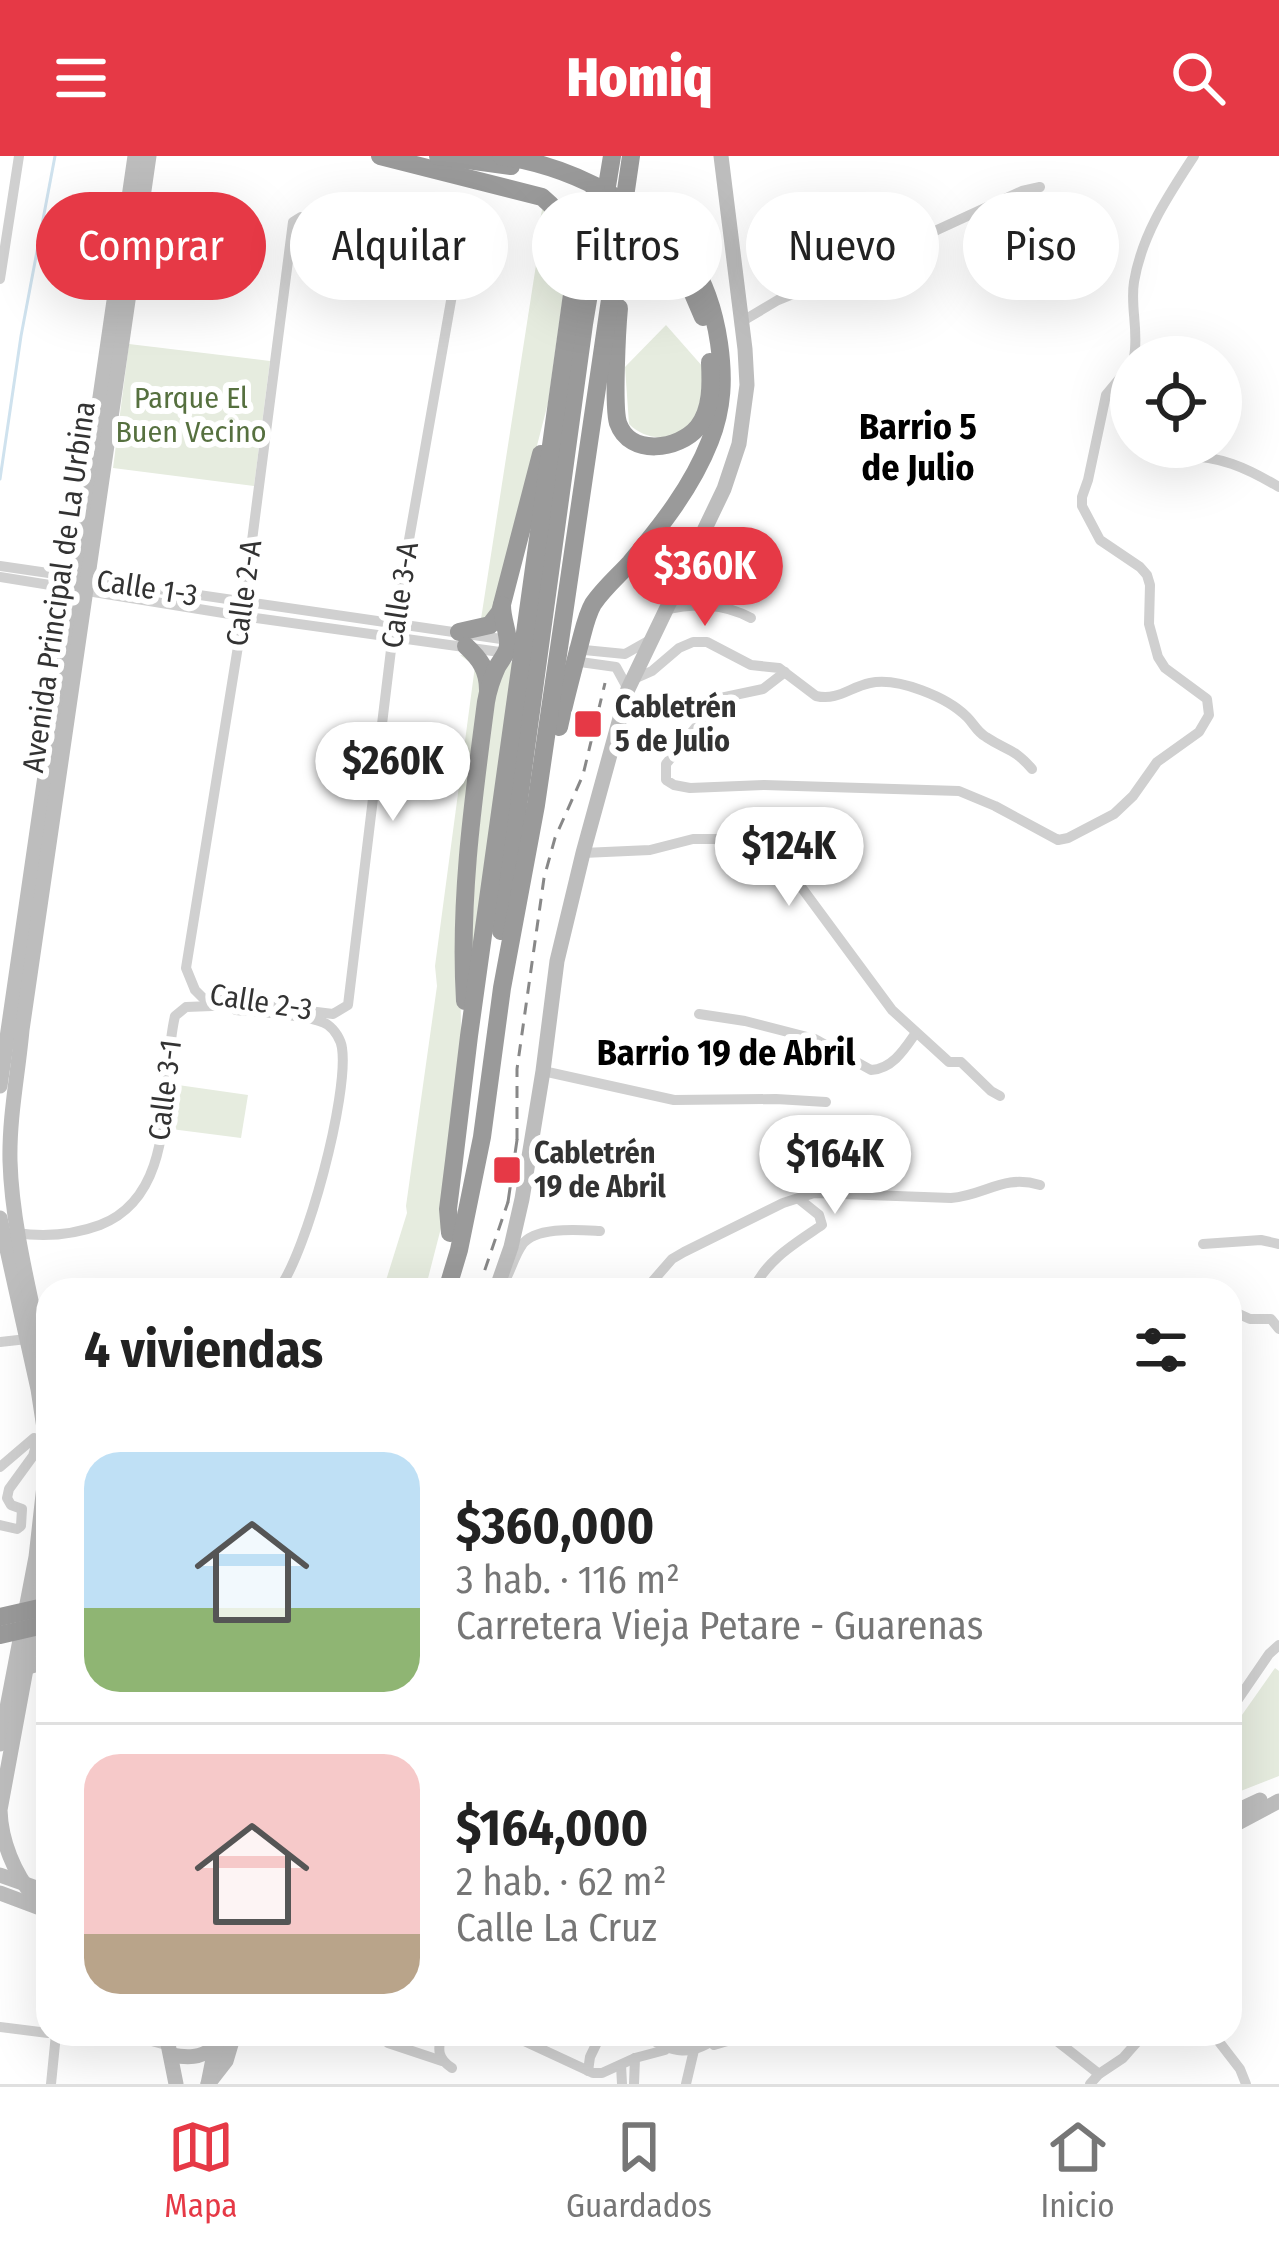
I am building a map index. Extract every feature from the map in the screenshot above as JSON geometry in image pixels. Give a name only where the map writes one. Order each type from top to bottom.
[{"type":"highway","points":[[380,156],[532,194]]},
{"type":"highway","points":[[438,156],[533,169],[591,192]]},
{"type":"highway","points":[[501,156],[535,161],[589,181],[628,202],[670,234],[701,278],[712,305],[723,380],[717,421],[690,483],[593,604],[531,836]]},
{"type":"highway","points":[[450,1233],[448,1209],[469,1036],[571,300]]},
{"type":"highway","points":[[439,1278],[471,1142],[591,300]]},
{"type":"highway","points":[[451,1278],[482,1137],[502,988],[531,836],[594,424],[602,300]]},
{"type":"highway","points":[[614,300],[617,420],[633,441],[664,446],[683,439],[700,424],[708,401],[709,345],[695,300]]},
{"type":"highway","points":[[469,1036],[466,873],[488,678],[462,639],[490,625],[502,605],[540,457],[555,423]]},
{"type":"highway","points":[[488,690],[507,646],[502,605]]},
{"type":"highway","points":[[0,1617],[36,1609]]},
{"type":"highway","points":[[0,1635],[36,1627]]},
{"type":"main road","name":"Avenida Principal de La Urbina","points":[[36,1380],[5,1228],[13,1094],[135,156]]},
{"type":"main road","name":"Avenida Principal de La Urbina","points":[[0,1086],[148,156]]},
{"type":"main road","points":[[501,1278],[522,1199],[557,961],[631,684],[724,489],[740,444],[747,385],[721,156]]},
{"type":"main road","name":"Avenida Principal de La Urbina","points":[[5,1228],[36,1339]]},
{"type":"main road","name":"Avenida Principal de La Urbina","points":[[0,1744],[36,1552]]},
{"type":"main road","points":[[28,1894],[8,1852],[0,1810],[36,1620]]},
{"type":"main road","points":[[28,1667],[36,1665]]},
{"type":"main road","points":[[1242,1811],[1279,1791]]},
{"type":"main road","points":[[1242,1813],[1279,1801]]},
{"type":"main road","points":[[0,1875],[28,1894]]},
{"type":"main road","points":[[168,2046],[176,2084]]},
{"type":"main road","points":[[171,2046],[187,2058],[199,2056],[210,2046]]},
{"type":"main road","points":[[208,2084],[215,2046]]},
{"type":"main road","points":[[208,2084],[226,2061],[230,2046]]},
{"type":"street","points":[[0,279],[19,156]]},
{"type":"street","points":[[1137,336],[1133,284],[1144,244],[1195,156]]},
{"type":"street","points":[[741,322],[805,290],[851,283],[937,230],[1040,187]]},
{"type":"street","name":"Calle 2-A","points":[[186,968],[242,609],[290,245]]},
{"type":"street","name":"Calle 3-A","points":[[348,1005],[393,631],[450,300]]},
{"type":"street","points":[[785,672],[763,688],[711,700],[701,721],[665,764],[666,780],[690,788],[764,785],[959,791],[1064,840],[1114,814],[1157,762],[1199,732],[1207,722],[1209,705],[1204,696],[1165,668],[1151,635],[1147,575],[1100,539],[1082,506],[1110,390]]},
{"type":"street","points":[[1242,468],[1279,487]]},
{"type":"street","name":"Calle 1-3","points":[[0,566],[242,609],[605,659]]},
{"type":"street","name":"Calle 1-3","points":[[0,577],[80,583]]},
{"type":"street","points":[[664,610],[711,605],[751,618]]},
{"type":"street","points":[[605,659],[651,639]]},
{"type":"street","points":[[605,659],[631,684],[679,648],[707,642],[751,665],[778,668],[823,698],[877,682],[905,686],[936,695],[979,733],[1018,752],[1032,769]]},
{"type":"street","points":[[583,853],[650,850],[693,839],[723,839],[759,848],[796,880],[915,1034],[949,1062],[961,1062],[1000,1096]]},
{"type":"street","name":"Calle 2-3","points":[[186,968],[203,998],[333,1013],[348,1005]]},
{"type":"street","name":"Calle 3-1","points":[[5,1228],[49,1235],[94,1227],[115,1218],[138,1196],[160,1141],[173,1022],[180,1011],[202,1005],[317,1020],[341,1042],[337,1109],[314,1209],[287,1278]]},
{"type":"street","points":[[699,1013],[815,1039],[871,1070],[896,1059],[915,1034]]},
{"type":"street","points":[[543,1071],[674,1100],[826,1102]]},
{"type":"street","points":[[655,1278],[672,1259],[742,1222],[814,1193],[951,1198],[1008,1181],[1040,1185]]},
{"type":"street","points":[[759,1278],[782,1251],[822,1225],[819,1215],[799,1199]]},
{"type":"street","points":[[508,1278],[524,1241],[533,1236],[574,1228],[600,1231]]},
{"type":"street","points":[[1203,1244],[1262,1240],[1279,1244]]},
{"type":"street","points":[[1242,1315],[1270,1319],[1279,1330]]},
{"type":"street","points":[[0,1342],[26,1339]]},
{"type":"street","points":[[0,1467],[36,1436]]},
{"type":"street","points":[[0,1525],[21,1526],[22,1509],[7,1498],[34,1456],[33,1440]]},
{"type":"street","points":[[1242,1691],[1279,1645]]},
{"type":"street","points":[[0,2027],[36,2032]]},
{"type":"street","points":[[51,2084],[53,2046]]},
{"type":"street","points":[[396,2046],[447,2065],[439,2046]]},
{"type":"street","points":[[531,2046],[590,2076],[635,2058],[688,2046]]},
{"type":"street","points":[[590,2076],[595,2046]]},
{"type":"street","points":[[659,2046],[665,2050]]},
{"type":"street","points":[[686,2084],[699,2046]]},
{"type":"street","points":[[1061,2046],[1095,2079],[1134,2046]]},
{"type":"street","points":[[1222,2046],[1246,2084]]},
{"type":"street","points":[[634,2084],[635,2058]]},
{"type":"street","points":[[621,2065],[622,2084]]},
{"type":"green space","points":[[532,291],[532,300],[562,300],[548,403],[493,616],[481,619]]},
{"type":"green space","points":[[666,325],[703,367],[699,407],[679,433],[648,436],[629,424],[625,367]]},
{"type":"green space","name":"Parque El Buen Vecino","points":[[129,344],[270,361],[254,486],[113,468]]},
{"type":"green space","points":[[460,655],[469,656],[482,669],[460,885],[461,1044],[442,1224],[428,1278],[387,1278],[407,1213],[475,666]]},
{"type":"green space","points":[[514,662],[473,975],[467,951],[493,690]]},
{"type":"green space","points":[[178,1085],[248,1095],[241,1138],[171,1129]]},
{"type":"green space","points":[[1275,1668],[1279,1671],[1279,1776],[1242,1790],[1242,1715]]},
{"type":"waterway","points":[[0,479],[55,156]]},
{"type":"tram line","points":[[508,1202],[517,1140]]},
{"type":"railway","points":[[517,1140],[517,1069],[544,878],[555,838],[583,775],[605,683]]},
{"type":"railway","points":[[482,1278],[508,1202]]},
{"type":"place","name":"Cabletrén 5 de Julio","points":[[588,724]]},
{"type":"place","name":"Cabletrén 19 de Abril","points":[[507,1170]]},
{"type":"district","name":"Barrio 5 de Julio","points":[[918,446]]},
{"type":"district","name":"Barrio 19 de Abril","points":[[726,1052]]}]
